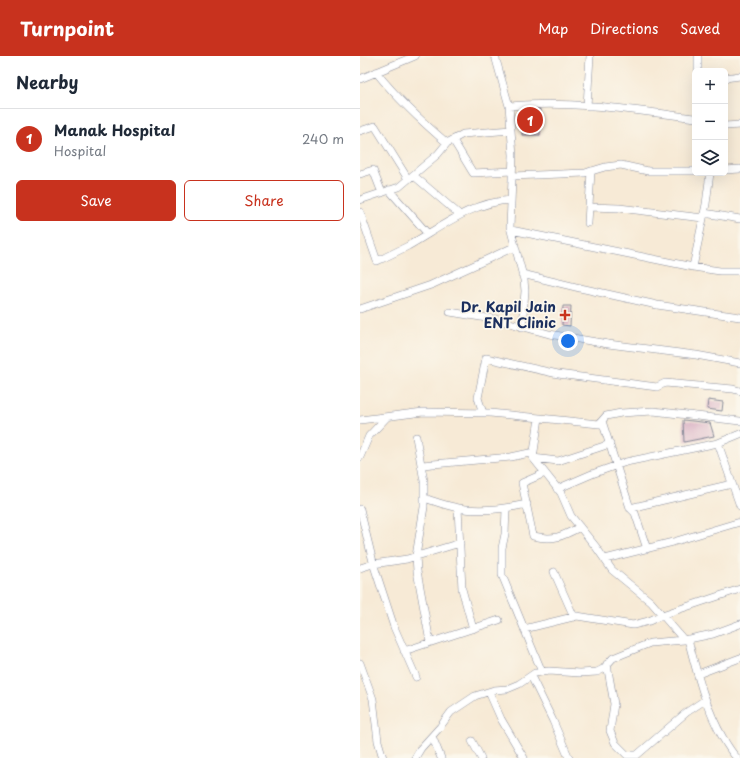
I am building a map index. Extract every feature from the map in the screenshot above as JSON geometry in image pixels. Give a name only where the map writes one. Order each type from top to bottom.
[{"type":"street","points":[[360,79],[415,56]]},
{"type":"street","points":[[495,56],[509,106],[513,155],[510,227],[514,247],[524,280],[525,292],[522,327]]},
{"type":"street","points":[[587,106],[590,56]]},
{"type":"street","points":[[698,56],[698,68]]},
{"type":"street","points":[[376,72],[390,90],[423,123],[450,141],[473,173],[585,173],[605,167],[621,165],[648,171],[692,172]]},
{"type":"street","points":[[728,78],[740,76]]},
{"type":"street","points":[[509,106],[572,105],[615,108],[692,118]]},
{"type":"street","points":[[728,126],[740,125]]},
{"type":"street","points":[[360,131],[375,126],[410,177],[460,215]]},
{"type":"street","points":[[360,200],[399,187],[438,154],[450,141],[463,134],[511,130]]},
{"type":"street","points":[[728,170],[740,169]]},
{"type":"street","points":[[360,174],[373,170],[385,192],[428,234]]},
{"type":"street","points":[[588,223],[591,171]]},
{"type":"street","points":[[693,267],[704,215],[710,176]]},
{"type":"street","points":[[360,212],[377,261],[407,246],[460,215],[497,201],[511,200]]},
{"type":"street","points":[[590,207],[618,208],[740,219]]},
{"type":"street","points":[[511,230],[693,267],[720,271],[740,271]]},
{"type":"street","points":[[360,309],[431,285],[514,247]]},
{"type":"street","points":[[522,274],[657,305],[740,318]]},
{"type":"street","points":[[450,312],[499,320],[549,334],[608,344],[740,362]]},
{"type":"street","points":[[483,413],[478,398],[486,358],[558,374],[657,387],[665,382],[740,391]]},
{"type":"street","points":[[360,420],[423,412],[483,413],[599,424],[606,416],[621,413],[653,411],[740,421]]},
{"type":"street","points":[[360,457],[369,436],[387,417]]},
{"type":"street","points":[[539,418],[533,455],[557,489],[572,516],[612,570],[651,602],[686,639],[705,700],[719,731],[732,753],[737,758]]},
{"type":"street","points":[[602,420],[630,508],[635,513],[647,549]]},
{"type":"street","points":[[557,489],[626,462],[718,443],[740,434]]},
{"type":"street","points":[[416,437],[424,481],[424,507],[416,556],[430,642]]},
{"type":"street","points":[[718,443],[740,506]]},
{"type":"street","points":[[422,465],[533,455],[558,461],[610,444]]},
{"type":"street","points":[[545,473],[522,483],[533,536],[543,538],[561,537],[580,527]]},
{"type":"street","points":[[630,508],[732,484]]},
{"type":"street","points":[[424,498],[458,508],[479,510],[506,509],[527,504]]},
{"type":"street","points":[[458,508],[462,589],[472,629]]},
{"type":"street","points":[[360,509],[373,564],[394,627],[416,677]]},
{"type":"street","points":[[506,509],[505,534],[502,548],[502,575],[542,672]]},
{"type":"street","points":[[605,559],[647,549],[740,522]]},
{"type":"street","points":[[360,568],[373,564],[407,559],[460,543]]},
{"type":"street","points":[[554,572],[574,617]]},
{"type":"street","points":[[524,629],[574,617],[633,625],[740,590]]},
{"type":"street","points":[[404,651],[499,620]]},
{"type":"street","points":[[415,758],[421,748],[451,712],[475,696],[507,689],[519,684],[535,673],[549,671],[580,673],[597,672],[613,658],[650,643],[713,634],[740,624]]},
{"type":"street","points":[[698,674],[740,658]]},
{"type":"street","points":[[360,663],[373,699],[378,741],[383,758]]},
{"type":"street","points":[[607,664],[614,704],[610,731],[615,743],[627,755],[636,755],[687,712],[705,700]]},
{"type":"street","points":[[531,676],[569,758]]},
{"type":"street","points":[[489,692],[501,719],[524,758]]},
{"type":"street","points":[[432,736],[441,758]]},
{"type":"street","points":[[472,741],[481,758]]},
{"type":"building","points":[[540,109],[540,135],[522,135],[522,110]]},
{"type":"building","points":[[563,306],[571,306],[570,326],[562,325]]},
{"type":"building","points":[[708,400],[723,402],[722,411],[707,409]]},
{"type":"building","points":[[683,420],[710,423],[714,436],[684,442]]},
{"type":"place","name":"Manak Hospital","points":[[530,120]]},
{"type":"place","name":"Dr. Kapil Jain ENT Clinic","points":[[565,315]]}]
